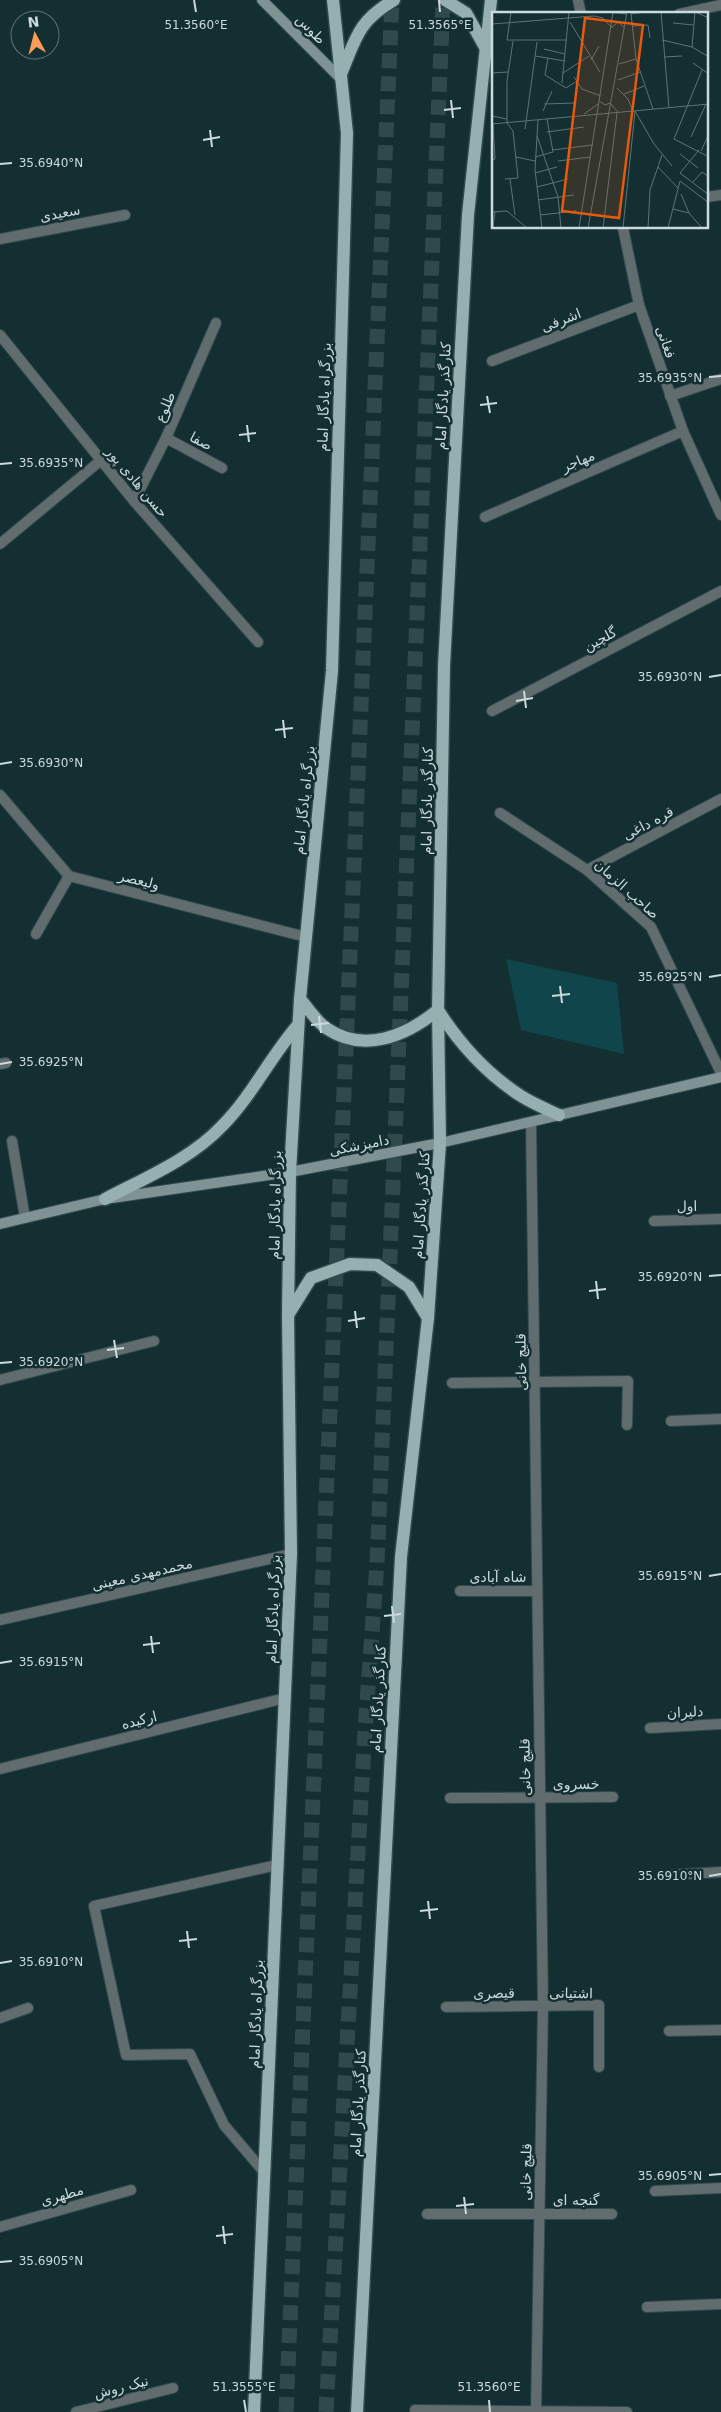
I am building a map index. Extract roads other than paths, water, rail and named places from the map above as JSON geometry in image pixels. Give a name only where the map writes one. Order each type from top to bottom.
[{"type":"main road","name":"طوس","points":[[262,0],[340,78]]},
{"type":"main road","name":"بزرگراه یادگار امام","points":[[254,2412],[291,1554],[288,1315],[290,1172],[300,999],[332,671],[346,133],[333,0]]},
{"type":"main road","points":[[340,78],[361,27],[377,10],[394,0]]},
{"type":"main road","points":[[445,0],[466,12],[485,47]]},
{"type":"main road","name":"کنارگذر یادگار امام","points":[[357,2412],[401,1557],[428,1318],[440,1143],[438,1010],[444,666],[468,215],[491,0]]},
{"type":"main road","points":[[300,999],[325,1027],[347,1038],[370,1041],[394,1037],[418,1026],[438,1010],[456,1038],[481,1063],[520,1096],[559,1115]]},
{"type":"main road","points":[[105,1199],[180,1160],[221,1128],[252,1091],[283,1042],[298,1025]]},
{"type":"main road","name":"دامپزشکی","points":[[0,1224],[105,1199],[290,1172],[440,1143],[721,1075]]},
{"type":"main road","points":[[288,1315],[311,1278],[350,1264],[376,1265],[408,1287],[428,1318]]},
{"type":"street","points":[[688,12],[721,5]]},
{"type":"street","points":[[708,197],[721,195]]},
{"type":"street","name":"سعیدی","points":[[0,239],[125,215]]},
{"type":"street","name":"فغانی","points":[[623,229],[639,306],[683,431],[721,515]]},
{"type":"street","name":"اشرفی","points":[[492,361],[639,306]]},
{"type":"street","name":"طلوع","points":[[134,500],[166,438],[216,322]]},
{"type":"street","name":"حسن هادی پور","points":[[0,335],[100,461],[258,642]]},
{"type":"street","points":[[670,396],[721,379]]},
{"type":"street","name":"مهاجر","points":[[485,517],[683,431]]},
{"type":"street","name":"صفا","points":[[166,438],[222,468]]},
{"type":"street","points":[[0,544],[100,461]]},
{"type":"street","name":"گلچین","points":[[492,711],[721,591]]},
{"type":"street","points":[[0,795],[69,876],[36,934]]},
{"type":"street","name":"قره داغی","points":[[587,870],[721,799]]},
{"type":"street","name":"صاحب الزمان","points":[[500,813],[587,870],[651,927],[721,1075]]},
{"type":"street","name":"ولیعصر","points":[[69,876],[306,937]]},
{"type":"street","name":"قلیچ خانی","points":[[531,1122],[543,2006],[536,2412]]},
{"type":"street","points":[[12,1141],[25,1218]]},
{"type":"street","name":"اول","points":[[654,1221],[721,1219]]},
{"type":"street","points":[[0,1380],[154,1341]]},
{"type":"street","points":[[452,1383],[628,1381],[627,1425]]},
{"type":"street","points":[[671,1420],[721,1419]]},
{"type":"street","name":"محمدمهدی معینی","points":[[0,1620],[291,1554]]},
{"type":"street","name":"شاه آبادی","points":[[460,1591],[536,1591]]},
{"type":"street","name":"ارکیده","points":[[0,1769],[284,1698]]},
{"type":"street","name":"دلیران","points":[[650,1728],[721,1724]]},
{"type":"street","name":"خسروی","points":[[450,1798],[613,1798]]},
{"type":"street","points":[[264,2172],[224,2125],[190,2054],[126,2054],[94,1906],[277,1865]]},
{"type":"street","points":[[669,1874],[721,1872]]},
{"type":"street","name":"اشتیانی","points":[[543,2006],[599,2005],[599,2067]]},
{"type":"street","name":"قیصری","points":[[446,2007],[543,2006]]},
{"type":"street","points":[[0,2018],[28,2008]]},
{"type":"street","points":[[669,2031],[721,2030]]},
{"type":"street","points":[[655,2191],[721,2188]]},
{"type":"street","name":"مطهری","points":[[0,2227],[131,2190]]},
{"type":"street","name":"گنجه ای","points":[[427,2214],[612,2214]]},
{"type":"street","points":[[647,2307],[721,2304]]},
{"type":"street","name":"نیک روش","points":[[76,2412],[173,2388]]},
{"type":"street","points":[[415,2410],[627,2412]]},
{"type":"tunnel","points":[[286,2412],[392,0]]},
{"type":"tunnel","points":[[326,2412],[365,1730],[377,1563],[443,0]]}]
